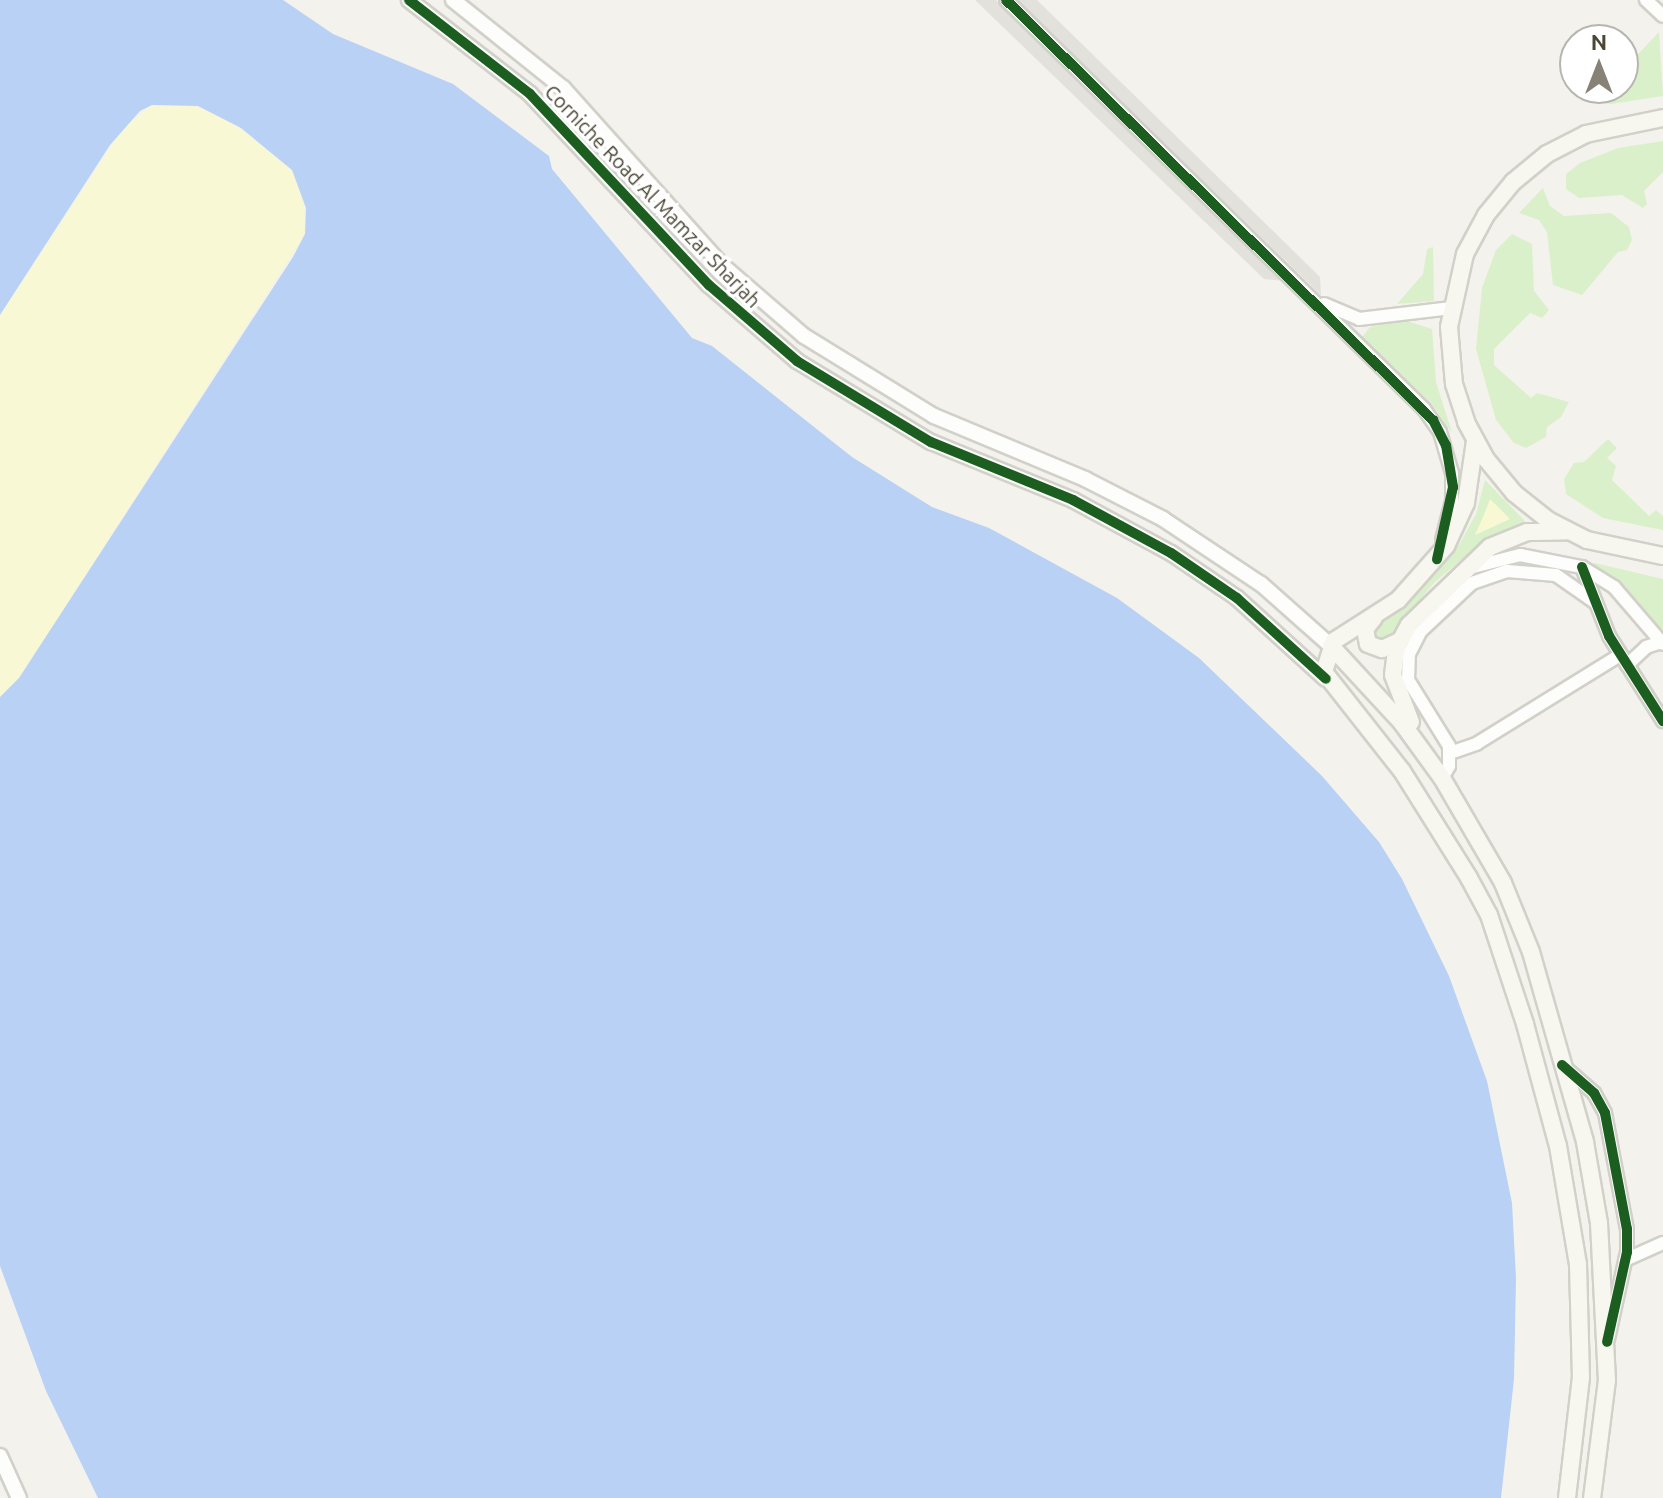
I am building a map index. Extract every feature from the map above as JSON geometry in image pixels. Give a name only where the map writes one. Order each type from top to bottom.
[{"type":"main road","points":[[1662,557],[1608,548],[1567,531],[1514,493],[1475,441],[1452,375],[1451,308],[1475,234],[1521,174],[1586,134],[1663,118]]},
{"type":"main road","points":[[1475,441],[1466,503],[1437,559],[1365,629],[1368,644],[1382,649],[1399,641],[1479,555],[1514,536],[1567,531]]},
{"type":"main road","points":[[1326,679],[1331,646],[1375,617]]},
{"type":"main road","points":[[1399,641],[1394,684],[1425,754],[1402,771]]},
{"type":"main road","name":"Corniche Road Al Mamzar Sharjah","points":[[1331,646],[1425,754],[1442,778],[1519,918],[1562,1065],[1595,1196],[1607,1342],[1604,1418],[1592,1498]]},
{"type":"main road","name":"Corniche Road Al Mamzar Sharjah","points":[[1326,679],[1402,771],[1489,915],[1558,1146],[1573,1224],[1582,1316],[1579,1413],[1567,1498]]},
{"type":"street","name":"Corniche Road Al Mamzar Sharjah","points":[[409,0],[530,94],[709,285],[797,361],[931,442],[1073,500],[1161,546],[1237,598],[1326,679]]},
{"type":"street","name":"Corniche Road Al Mamzar Sharjah","points":[[453,0],[563,88],[722,265],[804,336],[934,416],[1085,479],[1175,526],[1261,584],[1331,646]]},
{"type":"street","points":[[1006,0],[1424,409],[1440,432],[1453,487],[1437,559]]},
{"type":"street","points":[[1646,0],[1663,16]]},
{"type":"street","points":[[1301,289],[1334,311],[1359,319],[1451,308]]},
{"type":"street","points":[[1450,753],[1476,744],[1646,647],[1662,643],[1614,587],[1582,567],[1520,555],[1460,574]]},
{"type":"street","points":[[1582,567],[1624,660],[1663,721]]},
{"type":"street","points":[[1442,778],[1450,753],[1408,680],[1409,654],[1426,626],[1472,583],[1507,571],[1556,575],[1596,603]]},
{"type":"street","points":[[1562,1065],[1594,1093],[1605,1113],[1627,1229],[1625,1260],[1607,1342]]},
{"type":"street","points":[[1627,1229],[1661,1243]]},
{"type":"street","points":[[1625,1260],[1661,1243]]},
{"type":"street","points":[[0,1456],[19,1498]]},
{"type":"shaded area","points":[[975,0],[996,0],[1284,281],[1264,279]]},
{"type":"shaded area","points":[[1017,0],[1037,0],[1320,277],[1321,295]]},
{"type":"shaded area","points":[[1659,32],[1663,96],[1639,100],[1639,53]]},
{"type":"shaded area","points":[[1663,141],[1663,172],[1644,191],[1647,204],[1643,208],[1622,195],[1579,198],[1566,189],[1566,174],[1580,163],[1618,148]]},
{"type":"shaded area","points":[[1543,188],[1550,206],[1564,216],[1611,213],[1629,227],[1632,240],[1627,250],[1618,252],[1582,295],[1553,285],[1547,232],[1539,220],[1519,213]]},
{"type":"shaded area","points":[[1512,234],[1532,244],[1534,291],[1549,310],[1542,318],[1530,313],[1494,349],[1494,365],[1531,398],[1537,393],[1569,402],[1561,417],[1547,427],[1546,437],[1526,448],[1514,443],[1496,420],[1476,349],[1482,288],[1496,250]]},
{"type":"shaded area","points":[[1433,247],[1434,301],[1397,304],[1423,274],[1427,249]]},
{"type":"shaded area","points":[[1404,320],[1432,329],[1436,382],[1452,433],[1431,403],[1362,337],[1370,327]]},
{"type":"shaded area","points":[[1608,439],[1617,448],[1607,458],[1616,466],[1612,480],[1649,516],[1656,510],[1663,516],[1663,530],[1603,518],[1566,494],[1564,479],[1574,463],[1584,462]]},
{"type":"shaded area","points":[[1485,480],[1525,521],[1477,546],[1434,583],[1387,639],[1375,638],[1375,626],[1413,595],[1459,545],[1476,514]]},
{"type":"shaded area","points":[[1593,565],[1663,579],[1663,632]]},
{"type":"sand","points":[[184,102],[228,119],[292,170],[304,194],[305,234],[19,678],[0,697],[0,315],[124,127],[152,105]]},
{"type":"sand","points":[[1490,499],[1510,519],[1475,535],[1483,517]]},
{"type":"water","points":[[0,0],[283,0],[333,34],[453,84],[549,156],[552,169],[692,338],[712,346],[852,457],[932,507],[989,528],[1117,598],[1199,658],[1322,776],[1379,842],[1402,879],[1449,976],[1487,1081],[1512,1203],[1516,1278],[1514,1379],[1501,1498],[98,1498],[46,1391],[0,1266],[0,697],[19,678],[293,257],[305,234],[306,208],[292,170],[241,128],[198,106],[152,105],[140,111],[110,145],[0,315]]},
{"type":"cycle path","points":[[409,0],[530,94],[709,285],[797,361],[931,442],[1073,500],[1171,553],[1237,598],[1326,679]]},
{"type":"cycle path","points":[[1006,0],[1433,420],[1446,445],[1453,487],[1437,559]]},
{"type":"cycle path","points":[[1582,567],[1609,636],[1663,721]]},
{"type":"cycle path","points":[[1562,1065],[1594,1093],[1605,1113],[1627,1229],[1627,1252],[1607,1342]]}]
